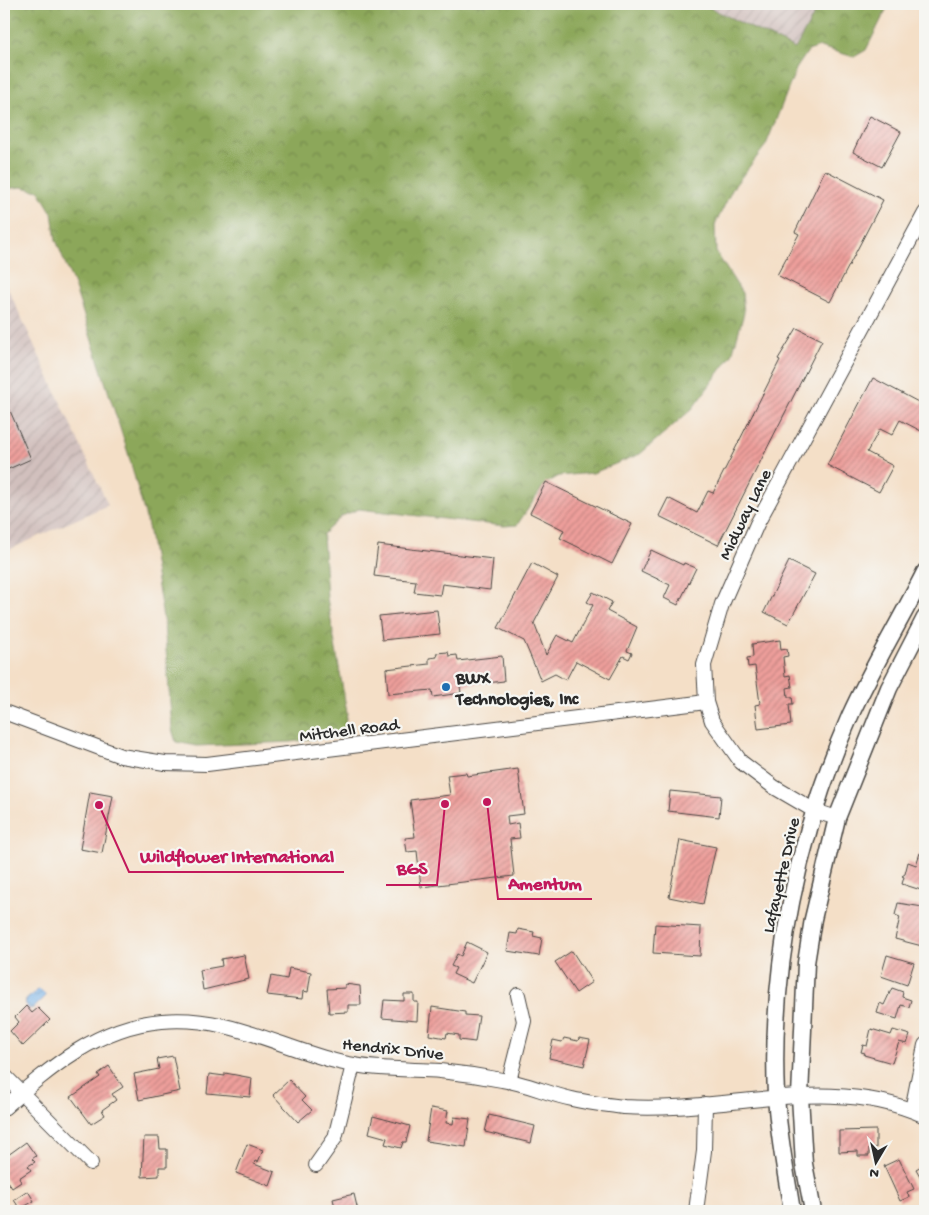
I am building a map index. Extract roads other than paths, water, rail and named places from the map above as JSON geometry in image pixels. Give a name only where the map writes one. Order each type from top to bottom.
[{"type":"main road","name":"Lafayette Drive","points":[[792,1211],[776,1098],[779,974],[795,881],[815,811],[851,714],[925,572]]},
{"type":"main road","points":[[813,1211],[804,1164],[800,1096],[806,963],[825,862],[837,818],[889,688],[925,618]]},
{"type":"street","name":"Midway Lane","points":[[837,818],[815,811],[774,787],[741,762],[718,734],[706,702],[704,666],[722,604],[757,524],[925,213]]},
{"type":"street","name":"Mitchell Road","points":[[4,712],[121,756],[165,763],[207,764],[706,702]]},
{"type":"street","points":[[509,1081],[524,1021],[518,995]]},
{"type":"street","name":"Hendrix Drive","points":[[4,1108],[62,1059],[95,1039],[160,1021],[191,1020],[232,1026],[353,1065],[444,1072],[509,1081],[571,1099],[600,1105],[628,1107],[705,1104],[800,1096],[857,1097],[912,1110],[925,1116]]},
{"type":"street","points":[[912,1110],[925,1045]]},
{"type":"street","points":[[316,1165],[334,1138],[353,1065]]},
{"type":"street","points":[[4,1075],[91,1163]]},
{"type":"street","points":[[696,1211],[704,1151],[705,1104]]},
{"type":"water","points":[[39,989],[45,994],[45,997],[34,1008],[29,1009],[25,1005],[26,1000]]},
{"type":"place","name":"BWX Technologies, Inc","points":[[446,687]]},
{"type":"place","name":"Amentum","points":[[487,802]]},
{"type":"place","name":"BGS","points":[[445,804]]},
{"type":"place","name":"Wildflower International","points":[[99,805]]}]
